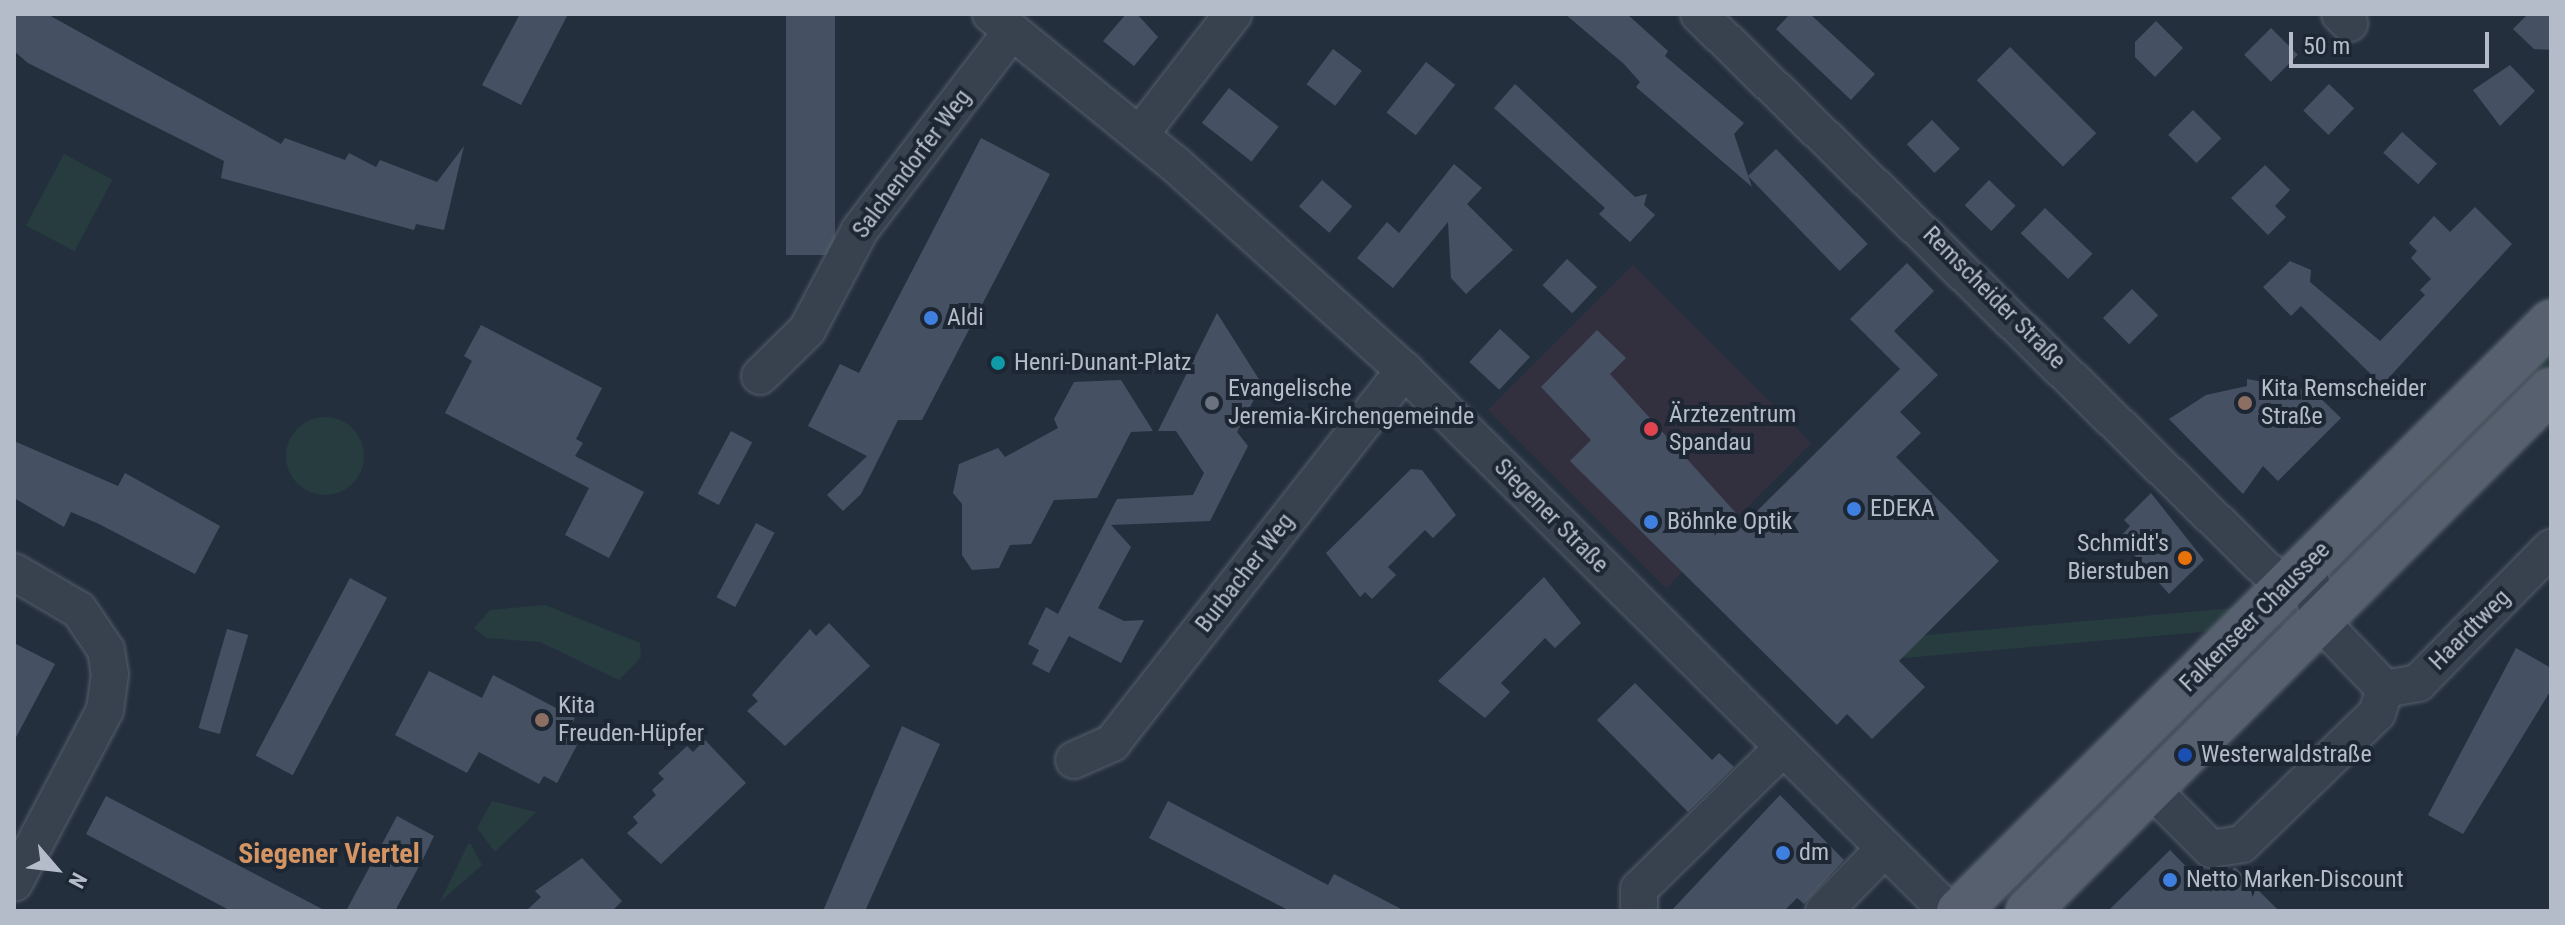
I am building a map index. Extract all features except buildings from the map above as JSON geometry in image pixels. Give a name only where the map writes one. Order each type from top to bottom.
[{"type":"main road","name":"Falkenseer Chaussee","points":[[1959,911],[2551,322]]},
{"type":"main road","name":"Falkenseer Chaussee","points":[[2028,911],[2551,390]]},
{"type":"street","points":[[1140,134],[1233,14]]},
{"type":"street","name":"Remscheider Straße","points":[[1701,14],[2296,576]]},
{"type":"street","name":"Siegener Straße","points":[[1001,22],[1140,134],[1404,370],[1948,911]]},
{"type":"street","name":"Salchendorfer Weg","points":[[760,376],[807,330],[860,230],[1001,22]]},
{"type":"street","name":"Burbacher Weg","points":[[1074,760],[1112,743],[1404,370]]},
{"type":"street","name":"Haardtweg","points":[[2385,689],[2418,683],[2551,548]]},
{"type":"street","points":[[14,572],[79,610],[106,650],[110,674],[105,710],[14,883]]},
{"type":"street","points":[[2151,789],[2211,849],[2242,844],[2377,713],[2385,689],[2320,621],[2296,576]]},
{"type":"street","points":[[1639,911],[1639,889],[1783,748]]},
{"type":"street","points":[[1824,911],[1884,849]]},
{"type":"shaded area","name":"Ärztezentrum Spandau","points":[[1633,265],[1811,443],[1666,588],[1488,410]]},
{"type":"green space","points":[[64,154],[113,180],[75,251],[26,226]]},
{"type":"green space","points":[[2551,341],[2551,370],[2327,584],[2438,453]]},
{"type":"green space","points":[[325,417],[340,420],[353,428],[361,441],[364,456],[361,471],[353,484],[340,492],[325,495],[310,492],[297,484],[289,471],[286,456],[289,441],[297,428],[310,420]]},
{"type":"green space","points":[[2292,603],[2294,624],[1884,660],[1883,639]]},
{"type":"green space","points":[[545,605],[640,643],[641,657],[619,680],[540,642],[486,638],[474,628],[490,610]]},
{"type":"green space","points":[[492,801],[536,812],[495,852],[477,828]]},
{"type":"green space","points":[[468,844],[471,844],[482,865],[440,902]]},
{"type":"place","name":"Aldi","points":[[931,318]]},
{"type":"place","name":"Henri-Dunant-Platz","points":[[998,363]]},
{"type":"place","name":"Evangelische Jeremia-Kirchengemeinde","points":[[1212,403]]},
{"type":"place","name":"Kita Remscheider Straße","points":[[2245,403]]},
{"type":"place","name":"Ärztezentrum Spandau","points":[[1651,429]]},
{"type":"place","name":"EDEKA","points":[[1854,509]]},
{"type":"place","name":"Böhnke Optik","points":[[1651,522]]},
{"type":"place","name":"Schmidt's Bierstuben","points":[[2185,558]]},
{"type":"place","name":"Kita Freuden-Hüpfer","points":[[542,720]]},
{"type":"place","name":"Westerwaldstraße","points":[[2185,755]]},
{"type":"place","name":"dm","points":[[1783,853]]},
{"type":"place","name":"Netto Marken-Discount","points":[[2170,880]]},
{"type":"district","name":"Siegener Viertel","points":[[329,854]]}]
